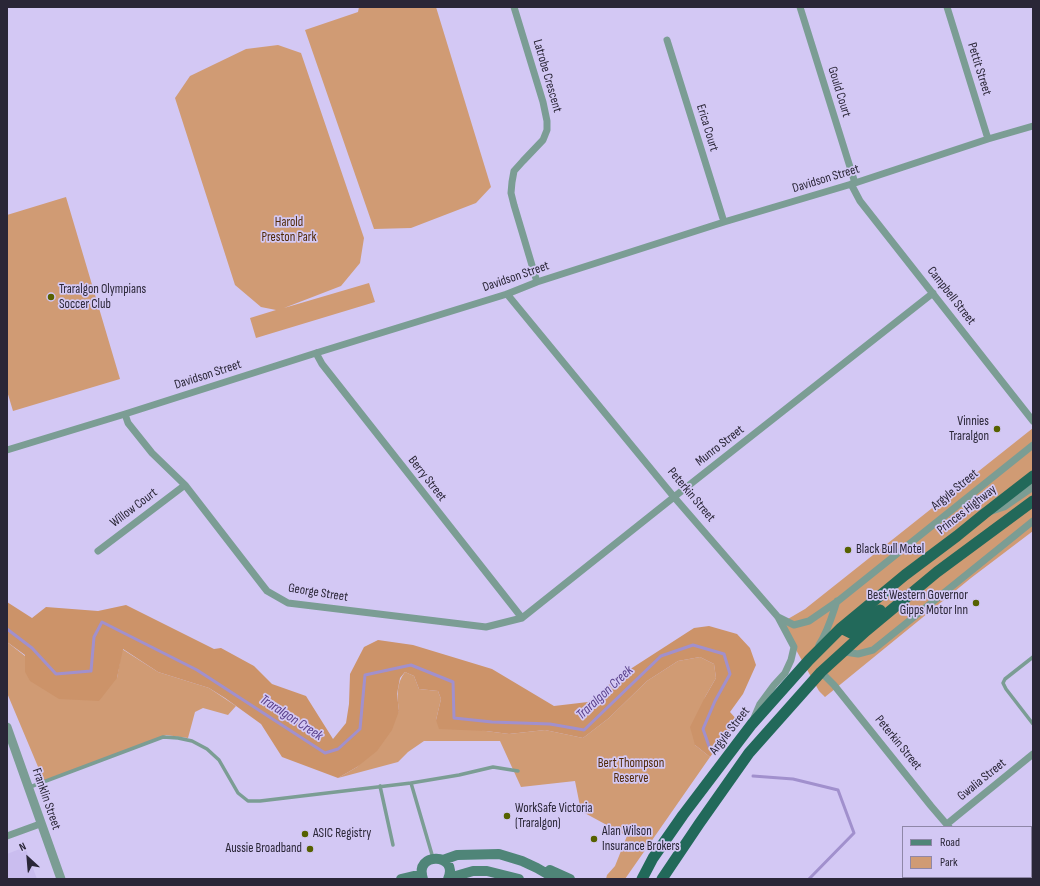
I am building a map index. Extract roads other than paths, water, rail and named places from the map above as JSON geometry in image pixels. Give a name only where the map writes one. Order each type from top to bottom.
[{"type":"highway","name":"Princes Highway","points":[[809,660],[841,628],[905,575],[958,536],[1033,476]]},
{"type":"highway","points":[[662,879],[749,752],[821,672],[866,631],[937,572],[1033,501]]},
{"type":"highway","points":[[841,628],[851,633],[911,586],[937,572]]},
{"type":"highway","name":"Argyle Street","points":[[642,879],[653,858],[683,815],[752,724],[809,660]]},
{"type":"highway","name":"Peterkin Street","points":[[809,660],[821,672]]},
{"type":"main road","points":[[402,879],[423,876],[422,868],[428,860],[457,855],[499,854],[522,861],[556,879]]},
{"type":"main road","points":[[438,859],[449,866],[449,879],[473,871],[487,871],[518,879],[522,861]]},
{"type":"main road","points":[[537,868],[544,866],[570,879]]},
{"type":"street","name":"Latrobe Crescent","points":[[514,7],[543,102],[547,120],[547,130],[543,140],[514,172],[511,193],[537,282]]},
{"type":"street","name":"Gould Court","points":[[800,7],[853,184]]},
{"type":"street","name":"Pettit Street","points":[[947,7],[988,139]]},
{"type":"street","name":"Erica Court","points":[[667,40],[724,222]]},
{"type":"street","name":"Davidson Street","points":[[7,450],[507,294],[537,282],[724,222],[853,184],[988,139],[1033,126]]},
{"type":"street","name":"Campbell Street","points":[[853,184],[860,201],[1033,421]]},
{"type":"street","name":"Munro Street","points":[[522,618],[933,293]]},
{"type":"street","name":"Peterkin Street","points":[[507,294],[674,497],[778,617],[794,647],[791,660],[785,673],[760,704],[752,724]]},
{"type":"street","name":"Berry Street","points":[[316,353],[322,364],[522,618]]},
{"type":"street","name":"George Street","points":[[125,414],[128,423],[152,453],[185,485],[267,591],[288,603],[486,627],[522,618]]},
{"type":"street","name":"Argyle Street","points":[[778,617],[794,625],[809,622],[838,601],[1033,445]]},
{"type":"street","name":"Willow Court","points":[[98,551],[185,485]]},
{"type":"street","points":[[984,514],[1004,507],[1033,486]]},
{"type":"street","points":[[844,652],[858,654],[873,650],[1033,521]]},
{"type":"street","name":"Argyle Street","points":[[809,660],[824,637],[838,601]]},
{"type":"street","points":[[831,620],[841,628]]},
{"type":"street","name":"Peterkin Street","points":[[821,672],[834,685],[930,806],[948,826]]},
{"type":"street","name":"Franklin Street","points":[[7,727],[40,824],[61,879]]},
{"type":"street","name":"Gwalia Street","points":[[948,826],[1033,754]]},
{"type":"street","points":[[7,836],[40,824]]},
{"type":"lane","points":[[1033,657],[1003,682],[1006,689],[1033,724]]},
{"type":"lane","points":[[29,788],[162,738],[178,738],[192,741],[207,749],[219,760],[238,793],[248,801],[260,801],[412,783],[459,775],[493,767],[518,771]]},
{"type":"lane","points":[[412,783],[438,859]]},
{"type":"lane","points":[[380,786],[393,845]]},
{"type":"waterway","name":"Traralgon Creek","points":[[7,629],[32,648],[56,674],[91,671],[94,637],[102,622],[197,670],[325,753],[338,749],[360,729],[365,675],[411,665],[453,682],[454,718],[492,722],[550,724],[584,730],[661,656],[693,645],[724,654],[730,674],[715,701],[703,729],[709,746]]},
{"type":"waterway","name":"Traralgon Creek","points":[[753,776],[793,779],[838,790],[854,833],[809,879]]},
{"type":"place","name":"Traralgon Olympians Soccer Club","points":[[51,297]]},
{"type":"place","name":"Vinnies Traralgon","points":[[997,429]]},
{"type":"place","name":"Black Bull Motel","points":[[848,550]]},
{"type":"place","name":"Best Western Governor Gipps Motor Inn","points":[[976,603]]},
{"type":"place","name":"WorkSafe Victoria (Traralgon)","points":[[507,816]]},
{"type":"place","name":"ASIC Registry","points":[[305,834]]},
{"type":"place","name":"Alan Wilson Insurance Brokers","points":[[594,839]]},
{"type":"place","name":"Aussie Broadband","points":[[310,849]]},
{"type":"park label","name":"Harold Preston Park","points":[[289,230]]},
{"type":"park label","name":"Bert Thompson Reserve","points":[[631,772]]}]
